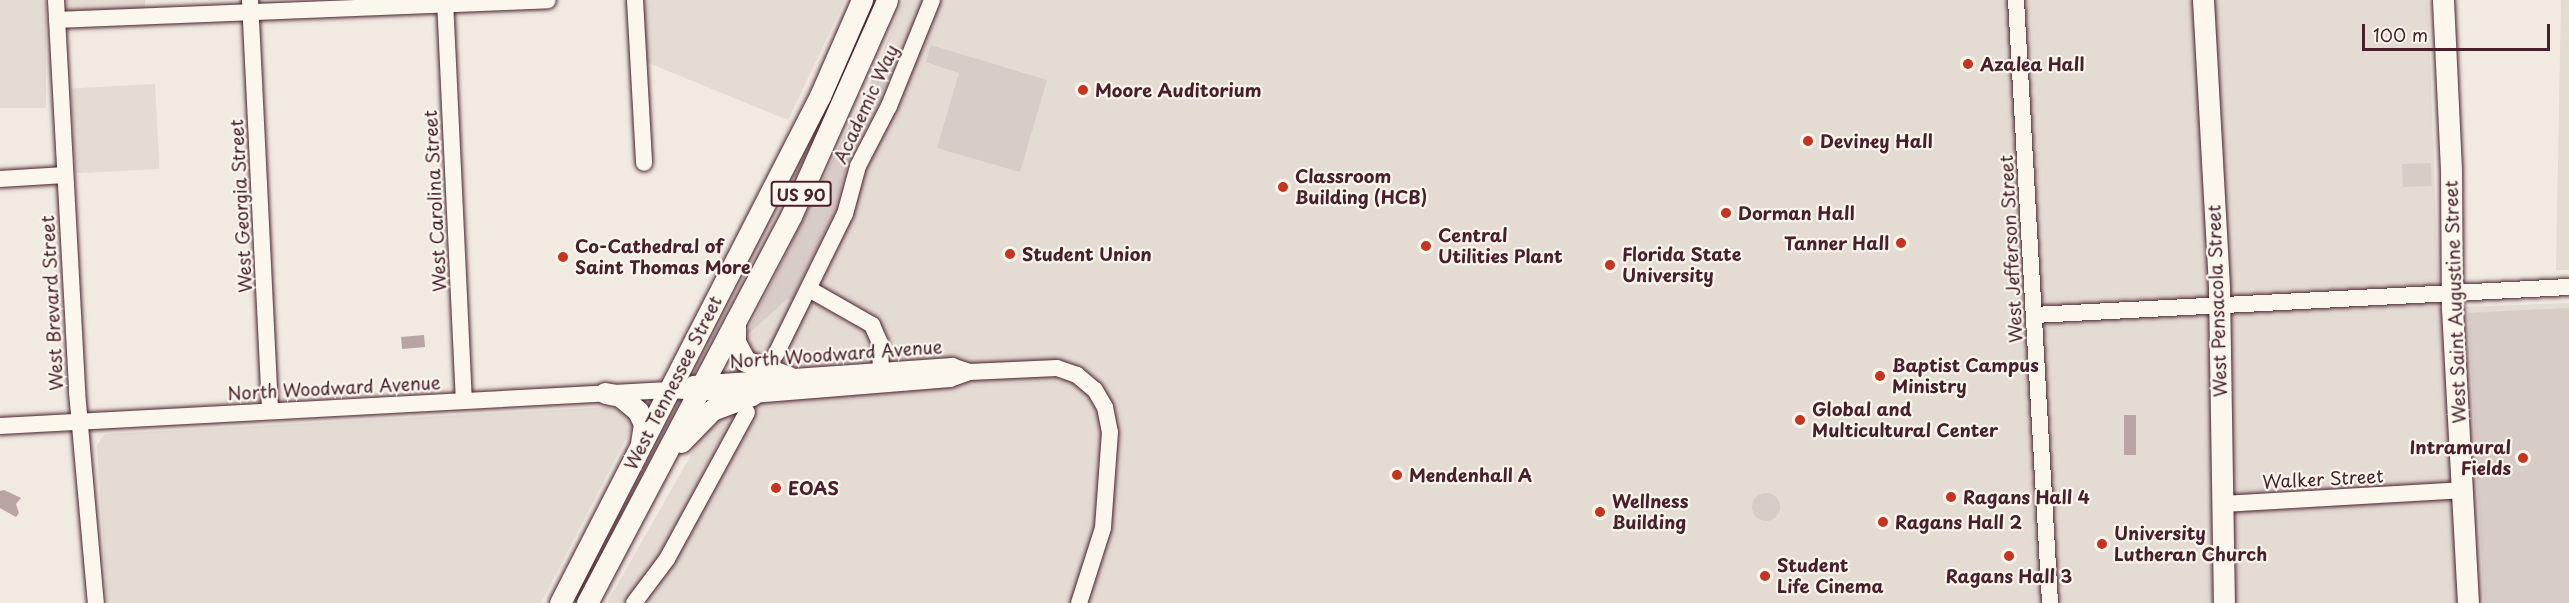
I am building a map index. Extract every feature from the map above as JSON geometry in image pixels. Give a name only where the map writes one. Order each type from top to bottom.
[{"type":"main road","name":"West Tennessee Street","points":[[560,603],[820,96],[862,0]]},
{"type":"main road","name":"West Tennessee Street","points":[[587,603],[818,160],[887,0]]},
{"type":"main road","name":"West Pensacola Street","points":[[2203,0],[2219,305],[2224,603]]},
{"type":"main road","name":"West Saint Augustine Street","points":[[2443,0],[2451,181],[2452,293],[2468,603]]},
{"type":"main road","points":[[736,319],[735,342],[742,358],[755,367],[789,377]]},
{"type":"main road","points":[[605,393],[626,400],[642,417],[639,448]]},
{"type":"main road","points":[[658,468],[708,413],[749,404]]},
{"type":"street","name":"West Brevard Street","points":[[56,0],[79,420],[96,603]]},
{"type":"street","points":[[57,20],[250,6],[548,0]]},
{"type":"street","points":[[636,0],[644,163]]},
{"type":"street","name":"Academic Way","points":[[776,354],[845,214],[858,166],[892,98],[932,0]]},
{"type":"street","name":"West Jefferson Street","points":[[2016,0],[2050,603]]},
{"type":"street","name":"West Carolina Street","points":[[445,2],[464,400]]},
{"type":"street","name":"West Georgia Street","points":[[250,6],[270,410]]},
{"type":"street","points":[[0,179],[65,175]]},
{"type":"street","points":[[2034,315],[2569,287]]},
{"type":"street","points":[[809,289],[872,325],[880,343],[881,370]]},
{"type":"street","name":"North Woodward Avenue","points":[[0,426],[669,390],[789,377],[952,366],[969,372]]},
{"type":"street","name":"North Woodward Avenue","points":[[700,387],[749,404],[950,379],[969,372],[1061,369],[1088,383],[1103,402],[1110,432],[1106,506],[1096,555],[1079,603]]},
{"type":"street","points":[[634,603],[667,559],[749,404]]},
{"type":"street","name":"Walker Street","points":[[2222,504],[2462,490]]},
{"type":"shaded area","points":[[0,0],[46,0],[46,108],[0,108]]},
{"type":"shaded area","points":[[67,0],[145,0],[145,9],[67,13]]},
{"type":"shaded area","points":[[643,0],[845,0],[788,120],[646,62]]},
{"type":"shaded area","name":"Florida State University","points":[[903,0],[2428,0],[2439,308],[2569,303],[2569,603],[607,603],[704,432],[745,337],[867,92]]},
{"type":"shaded area","points":[[2561,0],[2569,0],[2569,270],[2556,270]]},
{"type":"shaded area","points":[[931,45],[1047,80],[1020,172],[937,148],[959,73],[926,62]]},
{"type":"shaded area","points":[[873,78],[886,83],[847,163],[833,215],[797,288],[796,301],[787,299],[745,337]]},
{"type":"shaded area","points":[[155,84],[159,169],[76,173],[71,88]]},
{"type":"shaded area","points":[[2431,163],[2432,186],[2403,187],[2402,164]]},
{"type":"shaded area","name":"Intramural Fields","points":[[2569,308],[2569,603],[2484,603],[2468,313]]},
{"type":"shaded area","points":[[424,335],[425,347],[402,349],[401,337]]},
{"type":"shaded area","points":[[609,407],[628,414],[633,425],[541,603],[107,603],[97,445],[105,434]]},
{"type":"shaded area","points":[[2124,415],[2136,415],[2136,455],[2124,455]]},
{"type":"shaded area","points":[[4,490],[21,498],[16,504],[19,513],[16,517],[0,508],[0,491]]},
{"type":"shaded area","points":[[1766,493],[1776,497],[1780,507],[1776,517],[1766,521],[1756,517],[1752,507],[1756,497]]},
{"type":"place","name":"Azalea Hall","points":[[1968,64]]},
{"type":"place","name":"Moore Auditorium","points":[[1083,90]]},
{"type":"place","name":"Deviney Hall","points":[[1808,141]]},
{"type":"place","name":"Classroom Building (HCB)","points":[[1283,187]]},
{"type":"place","name":"Dorman Hall","points":[[1726,213]]},
{"type":"place","name":"Tanner Hall","points":[[1901,243]]},
{"type":"place","name":"Central Utilities Plant","points":[[1426,246]]},
{"type":"place","name":"Student Union","points":[[1010,254]]},
{"type":"place","name":"Co-Cathedral of Saint Thomas More","points":[[563,257]]},
{"type":"place","name":"Florida State University","points":[[1610,265]]},
{"type":"place","name":"Baptist Campus Ministry","points":[[1880,376]]},
{"type":"place","name":"Global and Multicultural Center","points":[[1800,420]]},
{"type":"place","name":"Intramural Fields","points":[[2523,458]]},
{"type":"place","name":"Mendenhall A","points":[[1397,475]]},
{"type":"place","name":"EOAS","points":[[776,488]]},
{"type":"place","name":"Ragans Hall 4","points":[[1951,497]]},
{"type":"place","name":"Wellness Building","points":[[1600,512]]},
{"type":"place","name":"Ragans Hall 2","points":[[1883,522]]},
{"type":"place","name":"University Lutheran Church","points":[[2102,544]]},
{"type":"place","name":"Ragans Hall 3","points":[[2009,556]]},
{"type":"place","name":"Student Life Cinema","points":[[1765,576]]}]
